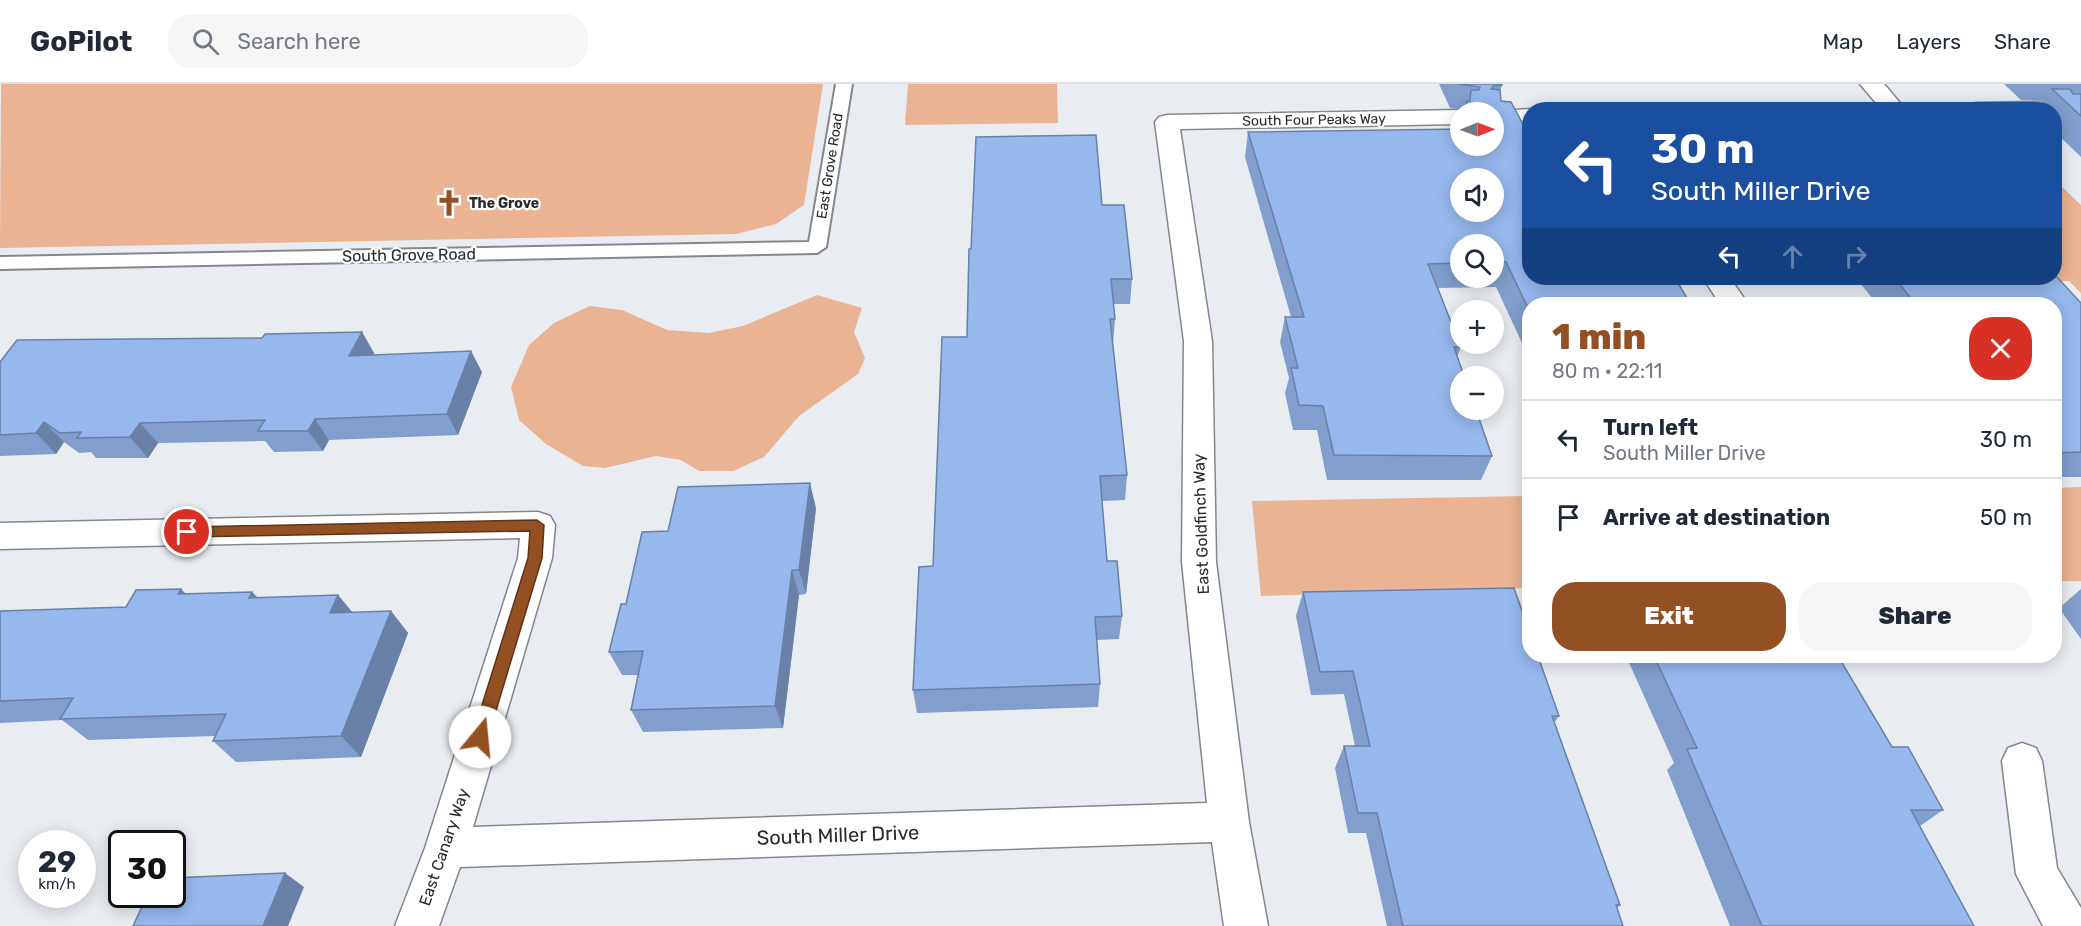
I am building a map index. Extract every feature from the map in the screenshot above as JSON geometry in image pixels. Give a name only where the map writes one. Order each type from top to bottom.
[{"type":"street","points":[[1871,84],[1888,102]]},
{"type":"street","points":[[2062,108],[2081,108]]},
{"type":"street","points":[[1504,117],[1522,116]]},
{"type":"street","name":"South Four Peaks Way","points":[[1167,122],[1450,117]]},
{"type":"street","name":"East Goldfinch Way","points":[[1167,122],[1198,341],[1199,562],[1229,822],[1246,926]]},
{"type":"street","name":"East Canary Way","points":[[0,536],[537,525],[535,558],[446,848],[417,926]]},
{"type":"street","points":[[2022,762],[2037,874],[2067,926]]},
{"type":"street","name":"South Miller Drive","points":[[446,848],[1229,822]]},
{"type":"lane","name":"East Grove Road","points":[[817,247],[843,84]]},
{"type":"lane","name":"South Grove Road","points":[[0,263],[817,247]]},
{"type":"shaded area","name":"The Grove","points":[[1,84],[823,84],[804,205],[776,224],[736,234],[0,248]]},
{"type":"shaded area","points":[[908,84],[1057,84],[1058,123],[905,125]]},
{"type":"shaded area","points":[[2062,187],[2081,205],[2081,293],[2069,281],[2062,281]]},
{"type":"shaded area","points":[[817,295],[862,308],[854,332],[865,358],[858,374],[799,416],[764,457],[733,471],[699,471],[681,460],[656,456],[605,468],[583,466],[546,444],[519,420],[511,387],[529,345],[554,323],[590,306],[622,310],[667,330],[709,333],[743,326]]},
{"type":"shaded area","points":[[2081,487],[2081,581],[2062,581],[2062,488]]},
{"type":"shaded area","points":[[1522,496],[1522,588],[1261,596],[1252,501]]},
{"type":"building","points":[[1458,84],[1502,84],[1493,86],[1491,89],[1500,90],[1501,101],[1511,102],[1522,122],[1522,285],[1679,285],[1686,297],[1523,297],[1504,262],[1504,234],[1450,234],[1450,263],[1428,264],[1450,319],[1450,354],[1456,354],[1461,366],[1450,366],[1450,420],[1479,420],[1492,456],[1334,455],[1323,406],[1299,405],[1291,368],[1298,368],[1285,317],[1304,317],[1248,132],[1450,129],[1450,156],[1504,156],[1504,102],[1466,102],[1470,101],[1471,90],[1479,90],[1480,87]]},
{"type":"building","points":[[2052,89],[2070,89],[2073,94],[2081,94],[2081,116]]},
{"type":"building","points":[[1096,135],[1102,205],[1124,205],[1132,279],[1111,279],[1115,319],[1110,319],[1127,475],[1100,476],[1107,561],[1117,561],[1122,616],[1095,617],[1100,684],[913,690],[919,567],[933,566],[942,337],[967,337],[969,249],[971,249],[976,137]]},
{"type":"building","points":[[2062,283],[2081,303],[2081,452],[2062,453],[2062,297],[1910,297],[1900,285],[2062,285]]},
{"type":"building","points":[[362,332],[349,356],[471,351],[447,414],[315,419],[308,431],[258,431],[265,420],[140,423],[130,437],[77,438],[81,432],[60,433],[44,422],[36,433],[0,435],[0,362],[17,340],[262,338],[265,334]]},
{"type":"building","points":[[810,483],[799,570],[792,570],[775,706],[631,710],[643,651],[609,652],[621,604],[626,604],[642,532],[668,531],[678,487]]},
{"type":"building","points":[[1514,588],[1522,610],[1522,663],[1540,663],[1559,716],[1552,716],[1620,905],[1616,905],[1623,926],[1403,926],[1377,813],[1358,813],[1344,746],[1370,746],[1353,671],[1320,672],[1303,592]]},
{"type":"building","points":[[181,589],[178,594],[252,592],[249,598],[338,595],[330,613],[391,611],[341,736],[213,741],[226,714],[60,719],[73,698],[0,701],[0,611],[126,607],[136,590]]},
{"type":"building","points":[[1657,663],[1842,663],[1892,747],[1908,747],[1943,810],[1911,810],[1974,926],[1762,926],[1687,749],[1697,748]]},
{"type":"building","points":[[285,873],[263,926],[133,926],[141,908],[186,908],[186,877]]},
{"type":"place","name":"The Grove","points":[[449,203]]},
{"type":"route","points":[[187,532],[537,525],[535,558],[480,737]]}]
